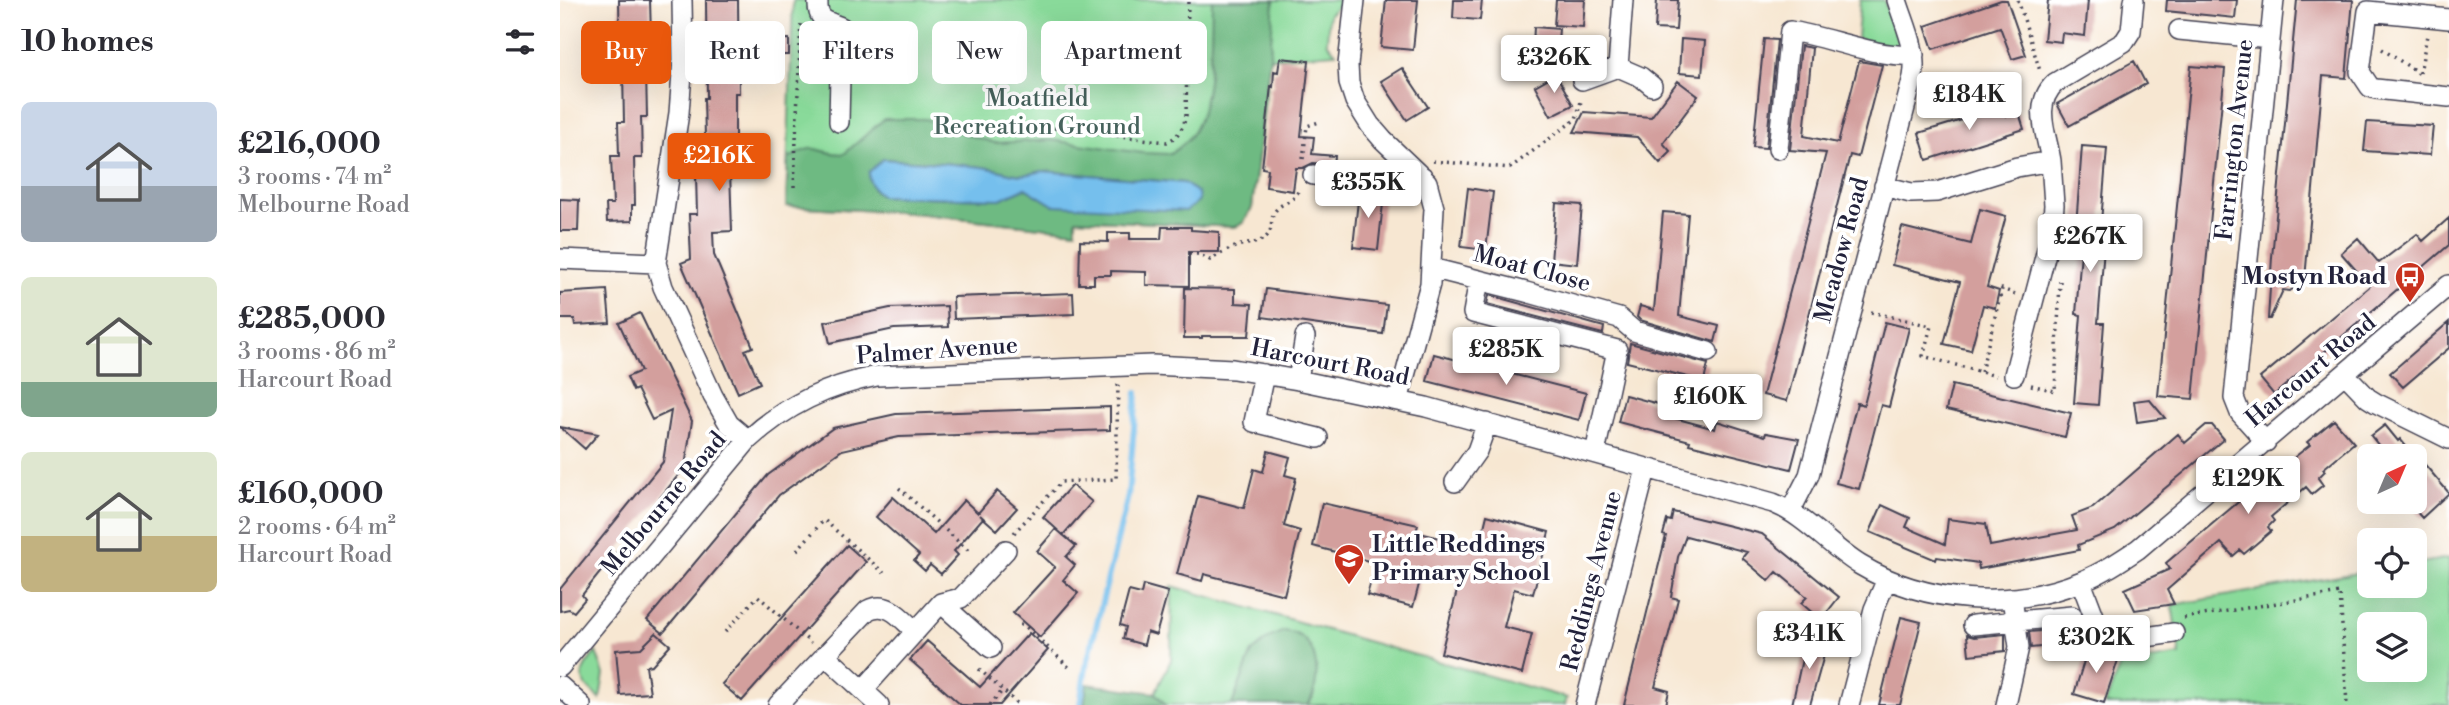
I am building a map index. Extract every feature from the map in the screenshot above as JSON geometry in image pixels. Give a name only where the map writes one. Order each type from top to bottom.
[{"type":"street","name":"Melbourne Road","points":[[560,667],[748,440],[729,425],[713,396],[663,288],[656,263],[679,113],[683,60],[682,0]]},
{"type":"street","points":[[818,0],[817,12],[821,18],[841,27],[839,122]]},
{"type":"street","points":[[1355,0],[1348,65],[1349,83],[1355,102],[1370,125],[1422,176],[1430,189],[1434,208],[1430,284],[1398,401]]},
{"type":"street","points":[[1618,67],[1623,0]]},
{"type":"street","points":[[2017,379],[2052,230],[2054,205],[2051,161],[2041,113],[2043,99],[2050,87],[2124,42],[2131,31],[2134,0]]},
{"type":"street","name":"Farrington Avenue","points":[[2266,442],[2240,413],[2234,398],[2274,0]]},
{"type":"street","name":"Meadow Road","points":[[1791,510],[1809,475],[1913,77],[1914,55],[1903,2]]},
{"type":"street","points":[[2439,18],[2368,11],[2360,72],[2370,87],[2423,87],[2449,97]]},
{"type":"street","points":[[2179,30],[2270,39]]},
{"type":"street","points":[[1778,149],[1790,31],[1898,56],[1914,55]]},
{"type":"street","points":[[1582,80],[1618,67],[1651,86]]},
{"type":"street","points":[[1884,186],[1911,193],[1937,192],[2017,167],[2051,161]]},
{"type":"street","points":[[1305,172],[1402,183],[1422,176]]},
{"type":"street","points":[[560,260],[656,263]]},
{"type":"street","name":"Moat Close","points":[[1431,268],[1619,318],[1634,331],[1708,352]]},
{"type":"street","points":[[1479,280],[1473,313],[1617,350],[1595,453]]},
{"type":"street","name":"Harcourt Road","points":[[1062,368],[1195,366],[1264,374],[1398,401],[1488,423],[1773,503],[1791,510],[1834,547],[1887,579],[1944,596],[1972,599],[2012,597],[2040,594],[2081,582],[2138,550],[2449,285]]},
{"type":"street","points":[[1298,380],[1305,337]]},
{"type":"street","name":"Palmer Avenue","points":[[748,440],[770,420],[808,397],[850,381],[916,373],[1062,368]]},
{"type":"street","points":[[2345,373],[2368,398],[2449,439]]},
{"type":"street","points":[[1264,374],[1254,422],[1318,438]]},
{"type":"street","points":[[1455,482],[1477,452],[1488,423]]},
{"type":"street","name":"Reddings Avenue","points":[[1585,705],[1646,469]]},
{"type":"street","points":[[863,690],[941,603],[961,598],[1006,546]]},
{"type":"street","points":[[1849,705],[1874,609],[1887,579]]},
{"type":"street","points":[[2081,582],[2097,624],[2099,638],[2110,642],[2174,626]]},
{"type":"street","points":[[2006,705],[2019,647],[2012,597]]},
{"type":"street","points":[[941,603],[991,648]]},
{"type":"street","points":[[778,705],[868,610],[885,606],[915,631]]},
{"type":"street","points":[[1973,625],[2072,616]]},
{"type":"street","points":[[825,656],[879,705]]},
{"type":"street","points":[[560,686],[581,705]]},
{"type":"path","points":[[978,124],[996,129],[1046,127],[1167,142],[1176,138],[1186,116],[1188,0]]},
{"type":"path","points":[[2018,0],[2040,73],[2050,87]]},
{"type":"path","points":[[794,187],[801,13]]},
{"type":"path","points":[[2423,87],[2420,74],[2439,18]]},
{"type":"path","points":[[2364,38],[2420,74],[2423,87]]},
{"type":"path","points":[[1400,156],[1510,168],[1576,120],[1584,90],[1582,80]]},
{"type":"path","points":[[1189,254],[1198,254],[1210,260],[1241,245],[1262,240],[1272,228],[1272,215],[1297,196],[1305,172],[1307,126],[1319,122]]},
{"type":"path","points":[[1852,307],[1931,326],[1923,356],[2055,391],[2060,279]]},
{"type":"path","points":[[1981,372],[2002,289],[2033,302]]},
{"type":"path","points":[[1006,546],[1061,481],[1116,480],[1119,367]]},
{"type":"path","points":[[899,488],[971,553]]},
{"type":"path","points":[[797,550],[824,520],[884,573]]},
{"type":"path","points":[[2174,626],[2340,593],[2347,705]]},
{"type":"path","points":[[725,632],[758,596],[825,656]]},
{"type":"path","points":[[1020,625],[1026,626],[1072,670]]},
{"type":"path","points":[[979,669],[1020,705]]},
{"type":"path","points":[[990,705],[1003,690]]},
{"type":"green space","name":"Moatfield Recreation Ground","points":[[793,0],[1345,0],[1329,14],[1327,42],[1336,53],[1270,58],[1252,208],[1243,223],[1235,227],[1076,219],[1076,231],[914,213],[786,206]]},
{"type":"green space","points":[[1212,0],[1274,0],[1252,208],[1243,223],[1235,227],[1076,219],[1076,231],[914,213],[786,206],[788,159],[812,149],[844,154],[884,119],[926,119],[995,143],[1051,140],[1143,153],[1170,154],[1187,140],[1202,112],[1211,53]],"holes":[[[884,159],[975,166],[1020,175],[1042,171],[1184,183],[1053,205],[1025,188],[1000,199],[881,196],[873,189]]]},
{"type":"green space","points":[[1860,0],[1884,0],[1899,44],[1893,48],[1857,38]]},
{"type":"green space","points":[[2449,558],[2449,705],[2105,705],[2120,665],[2180,655],[2172,605],[2357,573],[2357,598],[2427,598],[2427,562]]},
{"type":"green space","points":[[1172,586],[1567,698],[1565,705],[1308,705],[1315,694],[1252,652],[1232,705],[1166,705],[1155,693],[1171,660]]},
{"type":"green space","points":[[1284,631],[1305,640],[1315,660],[1316,683],[1308,705],[1232,705],[1252,652],[1270,637]]},
{"type":"green space","points":[[596,652],[604,674],[600,699],[587,687],[582,677],[585,666]]},
{"type":"green space","points":[[1087,684],[1155,693],[1166,705],[1084,705]]},
{"type":"water","points":[[883,159],[975,166],[1020,175],[1042,171],[1184,183],[1198,193],[1199,201],[1186,211],[1053,205],[1025,188],[1000,199],[881,196],[872,186],[869,172]]},
{"type":"building","points":[[619,0],[650,0],[651,21],[619,21]]},
{"type":"building","points":[[706,0],[738,0],[738,21],[706,21]]},
{"type":"building","points":[[1386,0],[1418,0],[1413,50],[1381,47]]},
{"type":"building","points":[[1454,0],[1482,0],[1480,20],[1453,18]]},
{"type":"building","points":[[1556,0],[1585,0],[1583,27],[1554,25]]},
{"type":"building","points":[[1657,0],[1678,0],[1676,30],[1655,29]]},
{"type":"building","points":[[2007,0],[2026,55],[2012,59],[2000,27],[1933,49],[1925,26]]},
{"type":"building","points":[[2048,0],[2088,0],[2085,36],[2062,33],[2061,42],[2044,40]]},
{"type":"building","points":[[2167,0],[2237,0],[2235,18],[2166,11]]},
{"type":"building","points":[[2297,0],[2353,0],[2346,78],[2323,76],[2305,279],[2290,291],[2283,290],[2268,319],[2272,257]]},
{"type":"building","points":[[1534,27],[1559,29],[1556,65],[1532,63]]},
{"type":"building","points":[[785,39],[789,39],[789,55],[785,55]]},
{"type":"building","points":[[1681,39],[1705,41],[1702,75],[1679,73]]},
{"type":"building","points":[[1764,39],[1777,40],[1766,148],[1753,147]]},
{"type":"building","points":[[1801,46],[1812,48],[1804,136],[1838,143],[1859,61],[1882,65],[1858,157],[1850,155],[1787,401],[1763,395],[1826,153],[1790,150]]},
{"type":"building","points":[[1280,58],[1309,61],[1301,136],[1314,137],[1312,154],[1335,156],[1334,165],[1313,163],[1296,168],[1293,191],[1266,187],[1268,169],[1262,168],[1271,86],[1273,87],[1274,71],[1278,72]]},
{"type":"building","points":[[2134,61],[2146,84],[2069,126],[2057,104]]},
{"type":"building","points":[[2191,66],[2225,69],[2193,399],[2158,396]]},
{"type":"building","points":[[1402,68],[1428,107],[1407,120],[1381,81]]},
{"type":"building","points":[[1556,74],[1573,105],[1551,116],[1535,86]]},
{"type":"building","points":[[1678,81],[1698,96],[1663,143],[1671,152],[1660,163],[1637,137],[1574,132],[1584,112],[1651,117]]},
{"type":"building","points":[[623,84],[646,84],[647,117],[641,117],[642,158],[634,158],[635,205],[632,205],[632,221],[607,222],[606,204],[613,204],[611,156],[619,156],[618,122],[624,122]]},
{"type":"building","points":[[707,84],[739,84],[739,93],[735,93],[735,171],[730,171],[732,231],[713,232],[714,255],[753,347],[745,350],[760,383],[738,393],[681,263],[691,259],[689,214],[697,214],[696,174],[702,174],[701,136],[705,136],[704,98],[707,98]]},
{"type":"building","points":[[2005,107],[2007,116],[2019,113],[2024,129],[1927,160],[1919,133]]},
{"type":"building","points":[[2367,122],[2433,126],[2430,155],[2364,151]]},
{"type":"building","points":[[2082,146],[2107,148],[2100,235],[2105,235],[2098,323],[2104,323],[2098,405],[2074,403],[2081,315],[2076,314],[2083,227],[2076,226]]},
{"type":"building","points":[[1468,188],[1493,192],[1486,250],[1461,247]]},
{"type":"building","points":[[1359,191],[1384,194],[1378,250],[1353,247]]},
{"type":"building","points":[[560,199],[579,200],[578,231],[560,231]]},
{"type":"building","points":[[1556,203],[1582,205],[1577,264],[1551,261]]},
{"type":"building","points":[[1980,209],[2006,216],[1987,287],[1999,291],[1995,308],[1983,305],[1971,350],[1944,344],[1960,282],[1892,265],[1902,227],[1971,244]]},
{"type":"building","points":[[1663,212],[1688,214],[1679,316],[1719,326],[1715,342],[1637,317],[1640,306],[1654,310]]},
{"type":"building","points":[[2449,218],[2449,245],[2274,395],[2260,378],[2370,286],[2341,253],[2358,238],[2379,263],[2417,234],[2423,241]]},
{"type":"building","points":[[1162,227],[1191,227],[1191,230],[1219,232],[1219,252],[1189,252],[1189,286],[1146,285],[1146,272],[1111,271],[1111,275],[1094,275],[1094,284],[1079,284],[1080,241],[1108,242],[1108,233],[1130,233],[1130,239],[1161,239]]},
{"type":"building","points":[[1185,288],[1235,289],[1235,303],[1252,304],[1249,336],[1184,338]]},
{"type":"building","points":[[1266,289],[1387,305],[1383,334],[1262,317]]},
{"type":"building","points":[[607,290],[610,323],[575,325],[574,319],[560,319],[560,293]]},
{"type":"building","points":[[1073,293],[1074,314],[954,319],[953,297]]},
{"type":"building","points":[[1489,295],[1604,327],[1603,334],[1487,304]]},
{"type":"building","points":[[947,306],[948,327],[894,329],[830,343],[825,322],[890,308]]},
{"type":"building","points":[[640,313],[692,421],[685,467],[582,595],[585,599],[574,612],[569,609],[560,611],[560,589],[663,462],[671,411],[652,420],[637,389],[633,391],[627,377],[641,371],[619,323]]},
{"type":"building","points":[[1885,322],[1909,328],[1889,407],[1881,405],[1859,489],[1836,483],[1857,403],[1864,405]]},
{"type":"building","points":[[2449,322],[2449,348],[2403,387],[2390,373]]},
{"type":"building","points":[[1630,343],[1708,364],[1704,381],[1627,362]]},
{"type":"building","points":[[1434,354],[1586,393],[1579,420],[1427,381]]},
{"type":"building","points":[[1952,385],[2071,413],[2065,437],[1946,410]]},
{"type":"building","points":[[1625,395],[1677,409],[1674,418],[1715,429],[1717,421],[1765,436],[1766,433],[1799,439],[1791,469],[1689,444],[1690,441],[1618,422]]},
{"type":"building","points":[[2149,399],[2165,418],[2137,422],[2134,401]]},
{"type":"building","points":[[1110,407],[1110,430],[899,437],[842,450],[779,495],[663,633],[647,620],[768,475],[833,428],[896,414]]},
{"type":"building","points":[[2334,420],[2354,443],[2323,469],[2325,471],[2318,478],[2323,485],[2312,494],[2306,487],[2271,517],[2274,521],[2268,527],[2271,531],[2244,554],[2240,550],[2233,556],[2221,543],[2167,590],[2174,604],[2135,610],[2125,589],[2170,569],[2166,563],[2310,445],[2307,442]]},
{"type":"building","points":[[2206,425],[2212,425],[2224,439],[2115,530],[2078,545],[2079,550],[1979,569],[1978,563],[1937,557],[1936,560],[1870,532],[1882,505],[1910,518],[1906,527],[1945,544],[1948,519],[1986,524],[1990,546],[2077,530],[2072,516],[2093,508],[2178,434],[2185,443]]},
{"type":"building","points":[[2385,425],[2398,441],[2400,439],[2404,444],[2378,444],[2371,436]]},
{"type":"building","points":[[560,427],[598,434],[585,449]]},
{"type":"building","points":[[1268,451],[1290,457],[1285,475],[1296,478],[1284,526],[1300,531],[1284,595],[1204,574],[1202,581],[1177,574],[1198,496],[1244,508],[1254,469],[1263,472]]},
{"type":"building","points":[[2427,467],[2449,493],[2427,513]]},
{"type":"building","points":[[1072,485],[1092,502],[1063,535],[1043,517]]},
{"type":"building","points":[[997,491],[1017,508],[997,530],[980,515],[983,518],[954,551],[958,555],[941,574],[930,565],[925,571],[914,561],[919,555],[876,517],[893,497],[934,534],[964,500],[978,513]]},
{"type":"building","points":[[1322,503],[1418,525],[1416,532],[1479,548],[1487,515],[1549,532],[1533,594],[1514,589],[1504,627],[1532,634],[1522,674],[1441,653],[1459,583],[1422,573],[1413,607],[1367,595],[1376,563],[1313,546]]},
{"type":"building","points":[[1673,512],[1762,534],[1839,597],[1821,620],[1801,603],[1807,597],[1777,572],[1769,581],[1742,558],[1747,552],[1686,536],[1678,557],[1671,597],[1678,599],[1655,687],[1669,691],[1666,705],[1624,705],[1666,536],[1663,535],[1667,520],[1671,521]]},
{"type":"building","points":[[1056,529],[1076,546],[1066,557],[1075,565],[1063,580],[1078,593],[1040,637],[1013,613],[1055,567],[1037,551]]},
{"type":"building","points":[[847,545],[866,562],[742,701],[722,684]]},
{"type":"building","points":[[1143,585],[1168,592],[1156,635],[1147,632],[1144,645],[1123,639],[1126,627],[1120,625],[1129,591],[1141,594]]},
{"type":"building","points":[[1901,617],[1921,622],[1912,659],[1900,705],[1879,705]]},
{"type":"building","points":[[2068,629],[2070,644],[2031,648],[2029,632]]},
{"type":"building","points":[[656,633],[670,645],[652,665],[646,666],[650,693],[620,695],[616,650],[641,648]]},
{"type":"building","points":[[1029,633],[1048,650],[1000,705],[961,705],[910,660],[927,641],[980,687]]},
{"type":"building","points":[[2005,634],[2005,651],[1969,655],[1967,635],[1974,637]]},
{"type":"building","points":[[1807,636],[1828,641],[1810,705],[1792,705]]},
{"type":"building","points":[[2088,648],[2119,657],[2104,703],[2074,694]]},
{"type":"waterway","points":[[1080,705],[1085,672],[1128,496],[1137,393]]},
{"type":"place","name":"Mostyn Road","points":[[2410,304]]},
{"type":"place","name":"Little Reddings Primary School","points":[[1349,586]]}]
